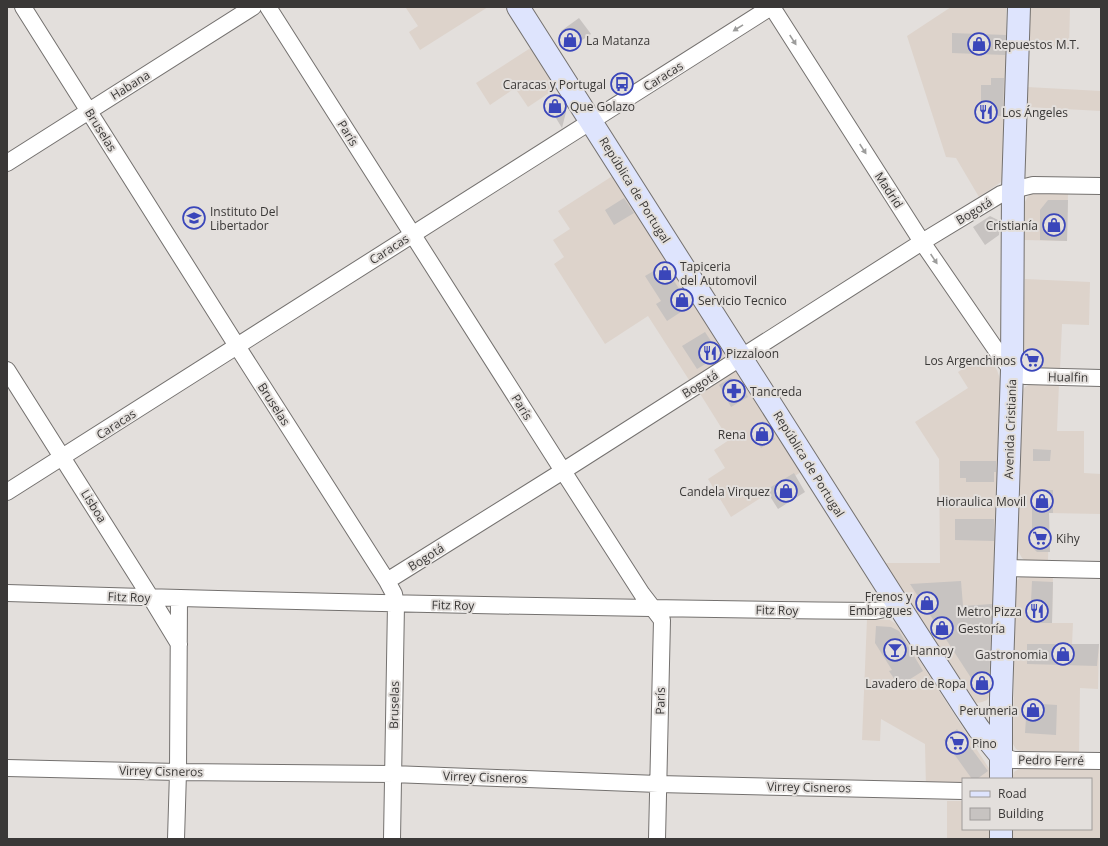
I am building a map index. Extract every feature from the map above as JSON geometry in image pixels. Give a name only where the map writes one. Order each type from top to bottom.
[{"type":"main road","name":"República de Portugal","points":[[518,7],[899,606],[968,713],[1001,756]]},
{"type":"main road","name":"Avenida Cristianía","points":[[1001,778],[1001,698],[1012,370],[1013,190],[1019,7]]},
{"type":"street","name":"Bruselas","points":[[23,7],[387,580],[394,594],[396,604],[392,839]]},
{"type":"street","name":"Habana","points":[[7,163],[253,7]]},
{"type":"street","name":"París","points":[[268,7],[642,594],[662,620],[657,839]]},
{"type":"street","name":"Caracas","points":[[7,492],[772,7]]},
{"type":"street","name":"Madrid","points":[[772,7],[922,242],[992,346],[1012,370]]},
{"type":"street","name":"Bogotá","points":[[387,580],[563,471],[984,204],[1013,190],[1033,186],[1101,186]]},
{"type":"street","name":"Lisboa","points":[[7,370],[179,644]]},
{"type":"street","name":"Hualfin","points":[[1012,370],[1025,376],[1101,378]]},
{"type":"street","points":[[1006,568],[1101,570]]},
{"type":"street","name":"Fitz Roy","points":[[7,593],[396,604],[653,608],[875,611],[899,606]]},
{"type":"street","points":[[176,839],[179,598]]},
{"type":"street","name":"Pedro Ferré","points":[[1001,756],[1014,760],[1101,762]]},
{"type":"street","name":"Virrey Cisneros","points":[[7,768],[178,772],[392,774],[658,784],[962,791]]},
{"type":"shaded area","points":[[488,7],[420,50],[409,32],[418,26],[406,8]]},
{"type":"shaded area","points":[[951,7],[1006,7],[1006,171],[1001,182],[979,197],[956,158],[946,157],[907,36]]},
{"type":"shaded area","points":[[1030,7],[1070,7],[1069,47],[1028,46]]},
{"type":"shaded area","points":[[532,47],[558,87],[528,107],[515,88],[490,105],[476,83]]},
{"type":"shaded area","points":[[1027,87],[1101,91],[1101,111],[1027,107]]},
{"type":"shaded area","points":[[614,175],[725,347],[724,359],[691,383],[648,316],[605,344],[554,264],[564,257],[553,240],[570,229],[558,211]]},
{"type":"shaded area","points":[[1068,192],[1067,241],[1024,240],[1025,202],[1031,193]]},
{"type":"shaded area","points":[[1025,279],[1090,282],[1089,325],[1062,324],[1060,369],[1034,368],[1026,363],[1022,352]]},
{"type":"shaded area","points":[[986,354],[997,370],[1001,386],[991,692],[987,700],[977,703],[972,699],[884,563],[940,563],[939,459],[915,422],[968,388],[958,372]]},
{"type":"shaded area","points":[[732,372],[736,372],[740,375],[801,472],[731,517],[708,479],[725,468],[714,450],[729,440],[699,392]]},
{"type":"shaded area","points":[[1030,384],[1059,384],[1057,431],[1084,431],[1084,473],[1101,474],[1101,514],[1049,513],[1048,561],[1026,561],[1022,558],[1017,549],[1022,392],[1025,387]]},
{"type":"shaded area","points":[[1025,575],[1053,576],[1052,623],[1073,623],[1072,644],[1099,644],[1098,689],[1080,688],[1079,753],[1022,752],[1016,749],[1013,744],[1015,585],[1020,577]]},
{"type":"shaded area","points":[[867,619],[890,620],[896,624],[990,770],[990,778],[962,778],[962,786],[926,787],[925,744],[881,719],[880,741],[862,740]]},
{"type":"shaded area","points":[[1022,767],[1101,770],[1101,839],[1011,839],[1011,830],[1092,830],[1092,778],[1012,778],[1014,772]]},
{"type":"shaded area","points":[[947,801],[962,801],[962,830],[991,830],[991,839],[947,839]]},
{"type":"building","points":[[579,18],[591,34],[572,47],[561,31]]},
{"type":"building","name":"Repuestos M.T.","points":[[952,33],[1006,35],[1005,55],[952,53]]},
{"type":"building","points":[[991,78],[1004,78],[1003,116],[981,116],[981,85],[991,85]]},
{"type":"building","name":"Que Golazo","points":[[555,93],[566,112],[562,128],[545,100]]},
{"type":"building","points":[[624,198],[634,213],[614,225],[605,210]]},
{"type":"building","name":"Cristianía","points":[[1048,200],[1068,200],[1067,241],[1040,240],[1040,210]]},
{"type":"building","points":[[990,216],[1000,221],[999,235],[985,245],[973,227]]},
{"type":"building","points":[[664,265],[690,306],[667,321],[656,304],[661,301],[645,276]]},
{"type":"building","points":[[705,332],[717,350],[712,360],[697,369],[682,346]]},
{"type":"building","name":"Tancreda","points":[[730,378],[740,381],[748,397],[731,407],[719,385]]},
{"type":"building","name":"Rena","points":[[763,421],[775,439],[761,448],[750,429]]},
{"type":"building","points":[[1033,449],[1051,450],[1050,461],[1033,461]]},
{"type":"building","points":[[960,461],[996,461],[994,482],[966,482],[966,478],[960,478]]},
{"type":"building","name":"Candela Virquez","points":[[794,473],[805,492],[778,509],[766,490]]},
{"type":"building","points":[[1032,490],[1053,490],[1053,513],[1049,513],[1050,552],[1037,552],[1030,545],[1030,530],[1032,530]]},
{"type":"building","points":[[955,519],[994,519],[994,541],[955,540]]},
{"type":"building","points":[[961,581],[963,606],[992,604],[989,687],[977,687],[910,584]]},
{"type":"building","points":[[1032,581],[1053,582],[1052,623],[1030,623]]},
{"type":"building","name":"Hannoy","points":[[876,626],[891,627],[899,631],[923,671],[899,686],[889,671],[892,670],[875,643]]},
{"type":"building","name":"Gastronomia","points":[[1027,644],[1099,644],[1097,666],[1027,664]]},
{"type":"building","points":[[1027,703],[1057,705],[1056,735],[1025,733]]},
{"type":"building","points":[[957,729],[988,771],[978,778],[971,778],[944,740]]},
{"type":"place","name":"La Matanza","points":[[570,40]]},
{"type":"place","name":"Repuestos M.T.","points":[[979,44]]},
{"type":"place","name":"Caracas y Portugal","points":[[622,84]]},
{"type":"place","name":"Que Golazo","points":[[555,106]]},
{"type":"place","name":"Los Ángeles","points":[[986,112]]},
{"type":"place","name":"Instituto Del Libertador","points":[[194,218]]},
{"type":"place","name":"Cristianía","points":[[1054,225]]},
{"type":"place","name":"Tapiceria del Automovil","points":[[665,273]]},
{"type":"place","name":"Servicio Tecnico","points":[[682,300]]},
{"type":"place","name":"Pizzaloon","points":[[710,353]]},
{"type":"place","name":"Los Argenchinos","points":[[1032,360]]},
{"type":"place","name":"Tancreda","points":[[734,391]]},
{"type":"place","name":"Rena","points":[[762,434]]},
{"type":"place","name":"Candela Virquez","points":[[786,491]]},
{"type":"place","name":"Hioraulica Movil","points":[[1042,501]]},
{"type":"place","name":"Kihy","points":[[1040,538]]},
{"type":"place","name":"Frenos y Embragues","points":[[927,603]]},
{"type":"place","name":"Metro Pizza","points":[[1037,611]]},
{"type":"place","name":"Gestoría","points":[[942,628]]},
{"type":"place","name":"Hannoy","points":[[895,650]]},
{"type":"place","name":"Gastronomia","points":[[1063,654]]},
{"type":"place","name":"Lavadero de Ropa","points":[[982,683]]},
{"type":"place","name":"Perumeria","points":[[1033,710]]},
{"type":"place","name":"Pino","points":[[957,743]]}]
